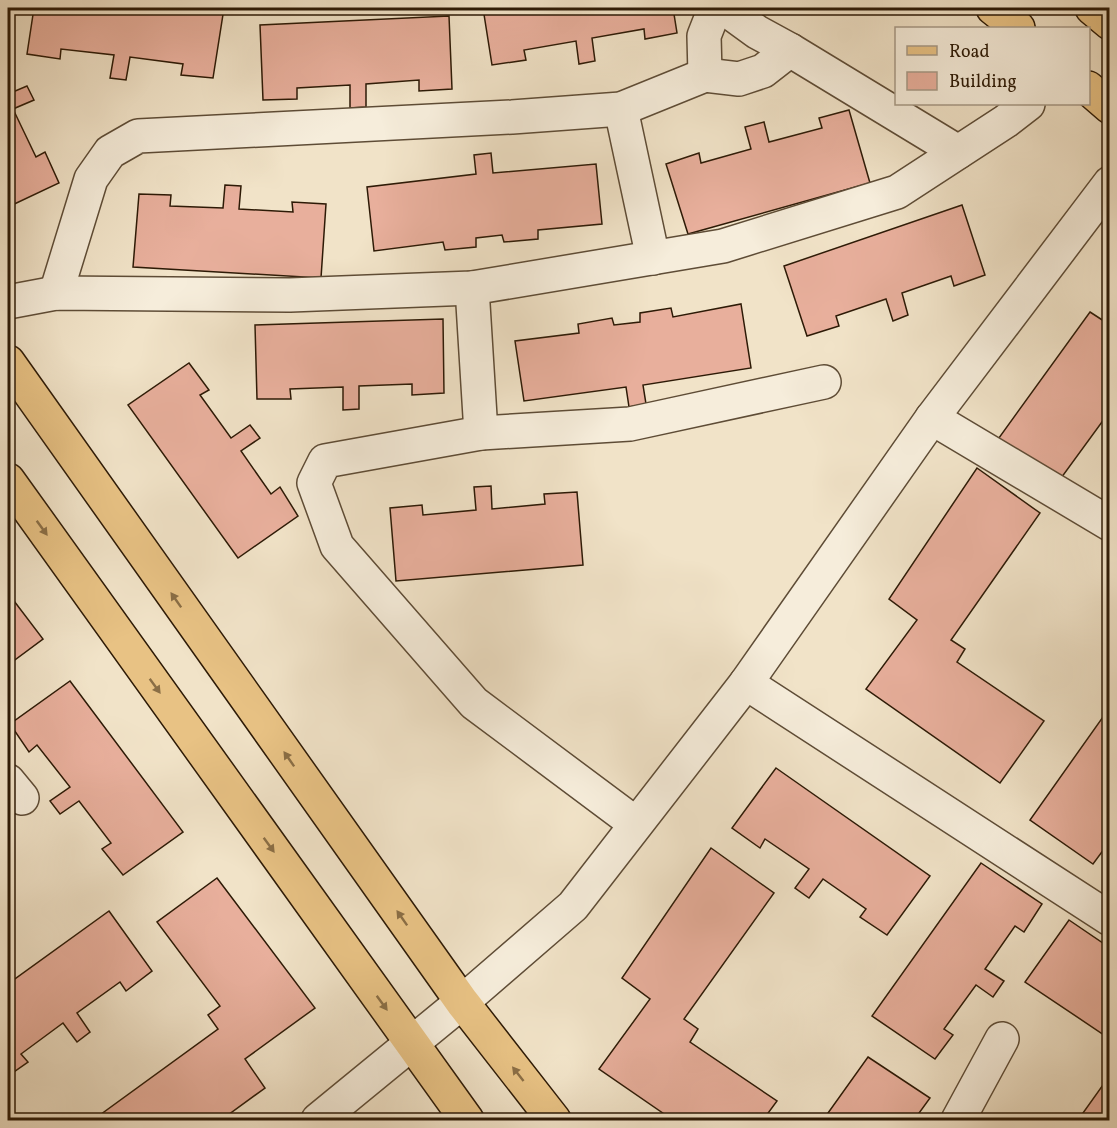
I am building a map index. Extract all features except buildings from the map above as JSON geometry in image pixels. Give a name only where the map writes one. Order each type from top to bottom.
[{"type":"main road","points":[[993,8],[1017,27]]},
{"type":"main road","points":[[1092,8],[1110,23]]},
{"type":"main road","points":[[1090,89],[1110,107]]},
{"type":"main road","points":[[8,362],[462,1002],[554,1120]]},
{"type":"main road","points":[[8,480],[467,1120]]},
{"type":"street","points":[[705,75],[704,36],[715,8]]},
{"type":"street","points":[[724,8],[757,33],[790,50],[958,152]]},
{"type":"street","points":[[56,293],[91,179],[110,152],[138,136],[621,109],[705,75],[739,79],[763,71],[790,50]]},
{"type":"street","points":[[8,302],[56,293],[290,295],[472,288],[723,246],[897,192],[1027,105]]},
{"type":"street","points":[[621,109],[653,258]]},
{"type":"street","points":[[318,1120],[462,1002],[573,906],[746,683],[932,418],[1110,183]]},
{"type":"street","points":[[472,288],[481,433]]},
{"type":"street","points":[[636,824],[474,704],[336,546],[314,483],[325,461],[481,433],[630,424],[824,381]]},
{"type":"street","points":[[932,418],[1110,524]]},
{"type":"street","points":[[746,683],[1110,919]]},
{"type":"street","points":[[958,1120],[1002,1039]]}]
